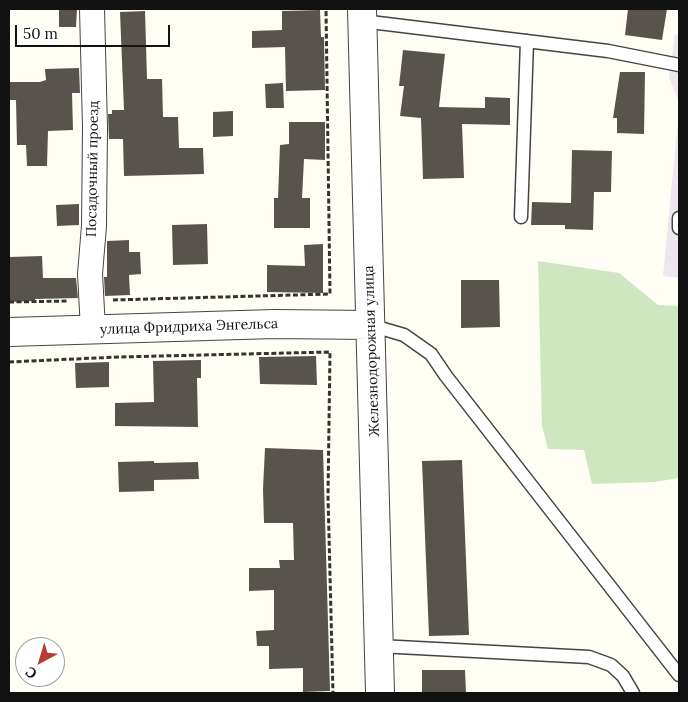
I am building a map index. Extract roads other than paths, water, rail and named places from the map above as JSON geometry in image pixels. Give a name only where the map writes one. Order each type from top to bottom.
[{"type":"street","name":"Посадочный проезд","points":[[92,9],[95,128],[94,226],[90,274],[93,329]]},
{"type":"street","name":"Железнодорожная улица","points":[[362,15],[380,693]]},
{"type":"street","name":"улица Фридриха Энгельса","points":[[9,332],[274,324],[370,325]]},
{"type":"lane","points":[[362,15],[527,41],[608,51],[679,65]]},
{"type":"lane","points":[[521,217],[527,41]]},
{"type":"lane","points":[[679,218],[679,228]]},
{"type":"lane","points":[[370,325],[404,335],[431,354],[446,376],[679,675]]},
{"type":"lane","points":[[379,646],[589,657],[611,666],[623,676],[633,693]]}]
